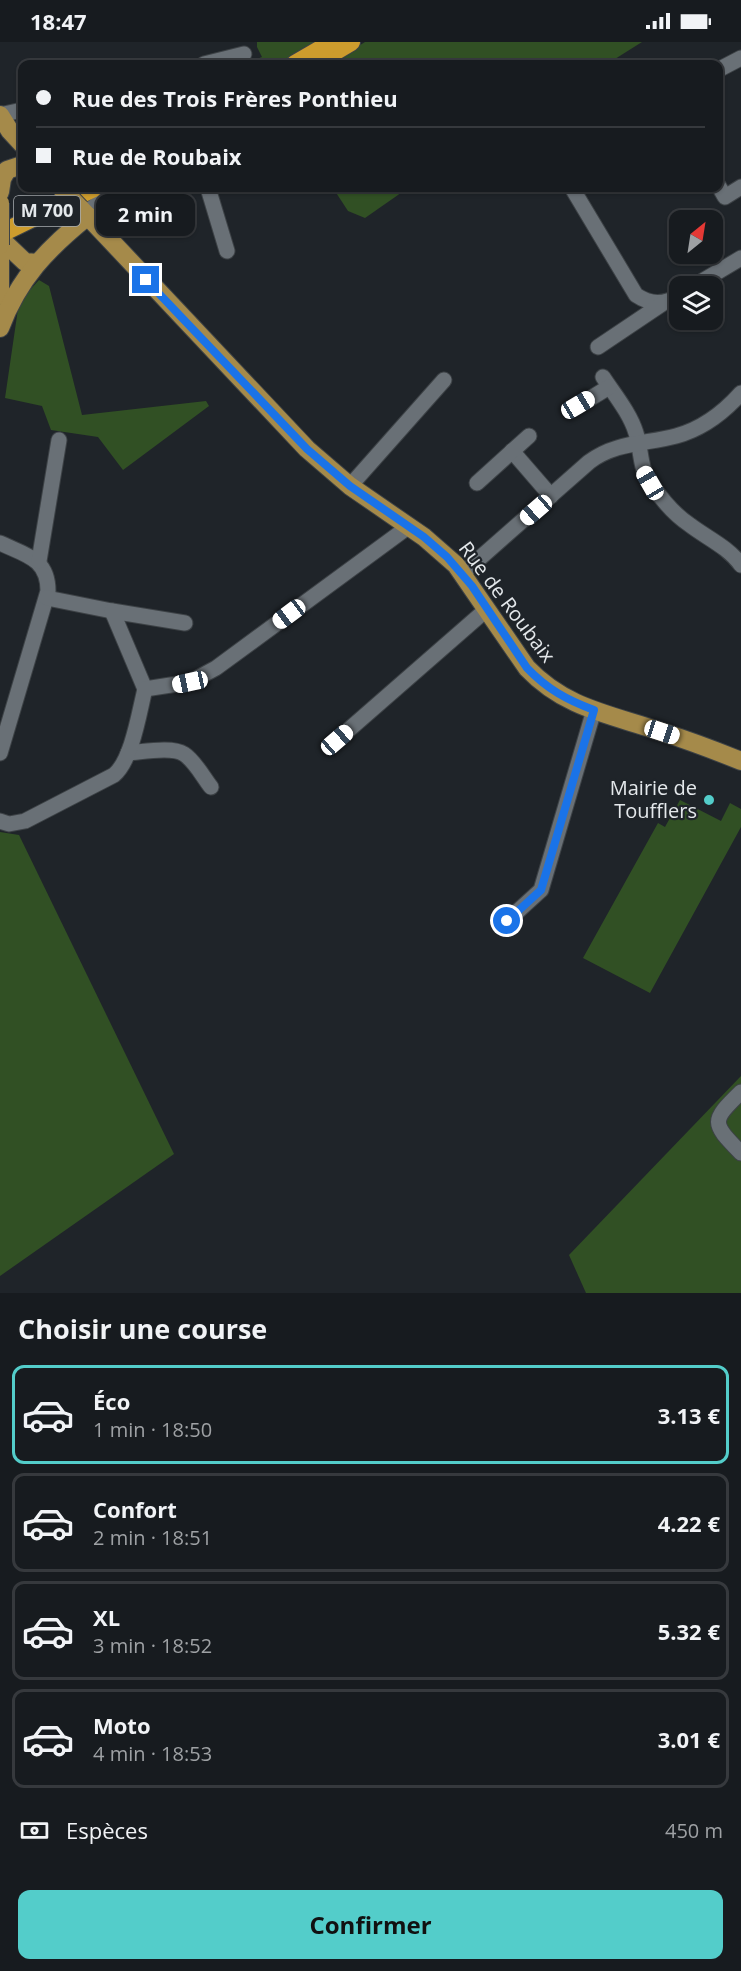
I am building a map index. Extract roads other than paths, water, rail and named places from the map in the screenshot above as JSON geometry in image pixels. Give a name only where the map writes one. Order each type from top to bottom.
[{"type":"highway","points":[[302,60],[333,42]]},
{"type":"highway","points":[[320,60],[351,42]]},
{"type":"highway","name":"M 700","points":[[2,236],[68,192]]},
{"type":"highway","name":"M 700","points":[[2,236],[86,192]]},
{"type":"main road","points":[[0,115],[18,140]]},
{"type":"main road","points":[[0,192],[2,179],[7,170],[18,166]]},
{"type":"main road","name":"Rue de Roubaix","points":[[65,192],[288,430],[350,486],[435,546],[462,573],[527,668],[540,681],[569,701],[741,761]]},
{"type":"main road","points":[[0,203],[2,236],[0,296]]},
{"type":"main road","points":[[0,328],[15,293],[34,264],[84,213]]},
{"type":"main road","points":[[2,236],[19,259],[34,264]]},
{"type":"street","points":[[220,60],[244,54]]},
{"type":"street","points":[[723,67],[741,58]]},
{"type":"street","points":[[0,115],[18,111]]},
{"type":"street","points":[[722,192],[725,197],[741,187]]},
{"type":"street","points":[[84,213],[113,192]]},
{"type":"street","points":[[209,192],[227,251]]},
{"type":"street","points":[[574,192],[636,295],[644,300],[662,304]]},
{"type":"street","points":[[711,276],[741,258]]},
{"type":"street","points":[[0,269],[34,264]]},
{"type":"street","points":[[598,347],[669,300]]},
{"type":"street","points":[[350,486],[444,380]]},
{"type":"street","points":[[578,405],[606,382],[632,423],[644,472],[663,499],[688,524],[727,551],[741,565]]},
{"type":"street","points":[[462,573],[602,453],[619,446],[686,433],[739,402]]},
{"type":"street","points":[[477,483],[529,436]]},
{"type":"street","points":[[39,561],[59,440]]},
{"type":"street","points":[[512,452],[551,496]]},
{"type":"street","points":[[145,689],[190,682],[209,672],[408,527]]},
{"type":"street","points":[[0,543],[39,561],[48,583],[47,598],[1,748]]},
{"type":"street","points":[[47,598],[184,623]]},
{"type":"street","points":[[337,740],[487,609]]},
{"type":"street","points":[[0,821],[16,824],[120,770],[128,753],[145,689],[112,611]]},
{"type":"street","points":[[507,921],[541,890],[594,710]]},
{"type":"street","points":[[128,753],[170,749],[179,751],[186,755],[211,787]]},
{"type":"street","points":[[741,1092],[717,1119],[718,1127],[723,1135],[741,1154]]},
{"type":"place","name":"Mairie de Toufflers","points":[[709,800]]}]
